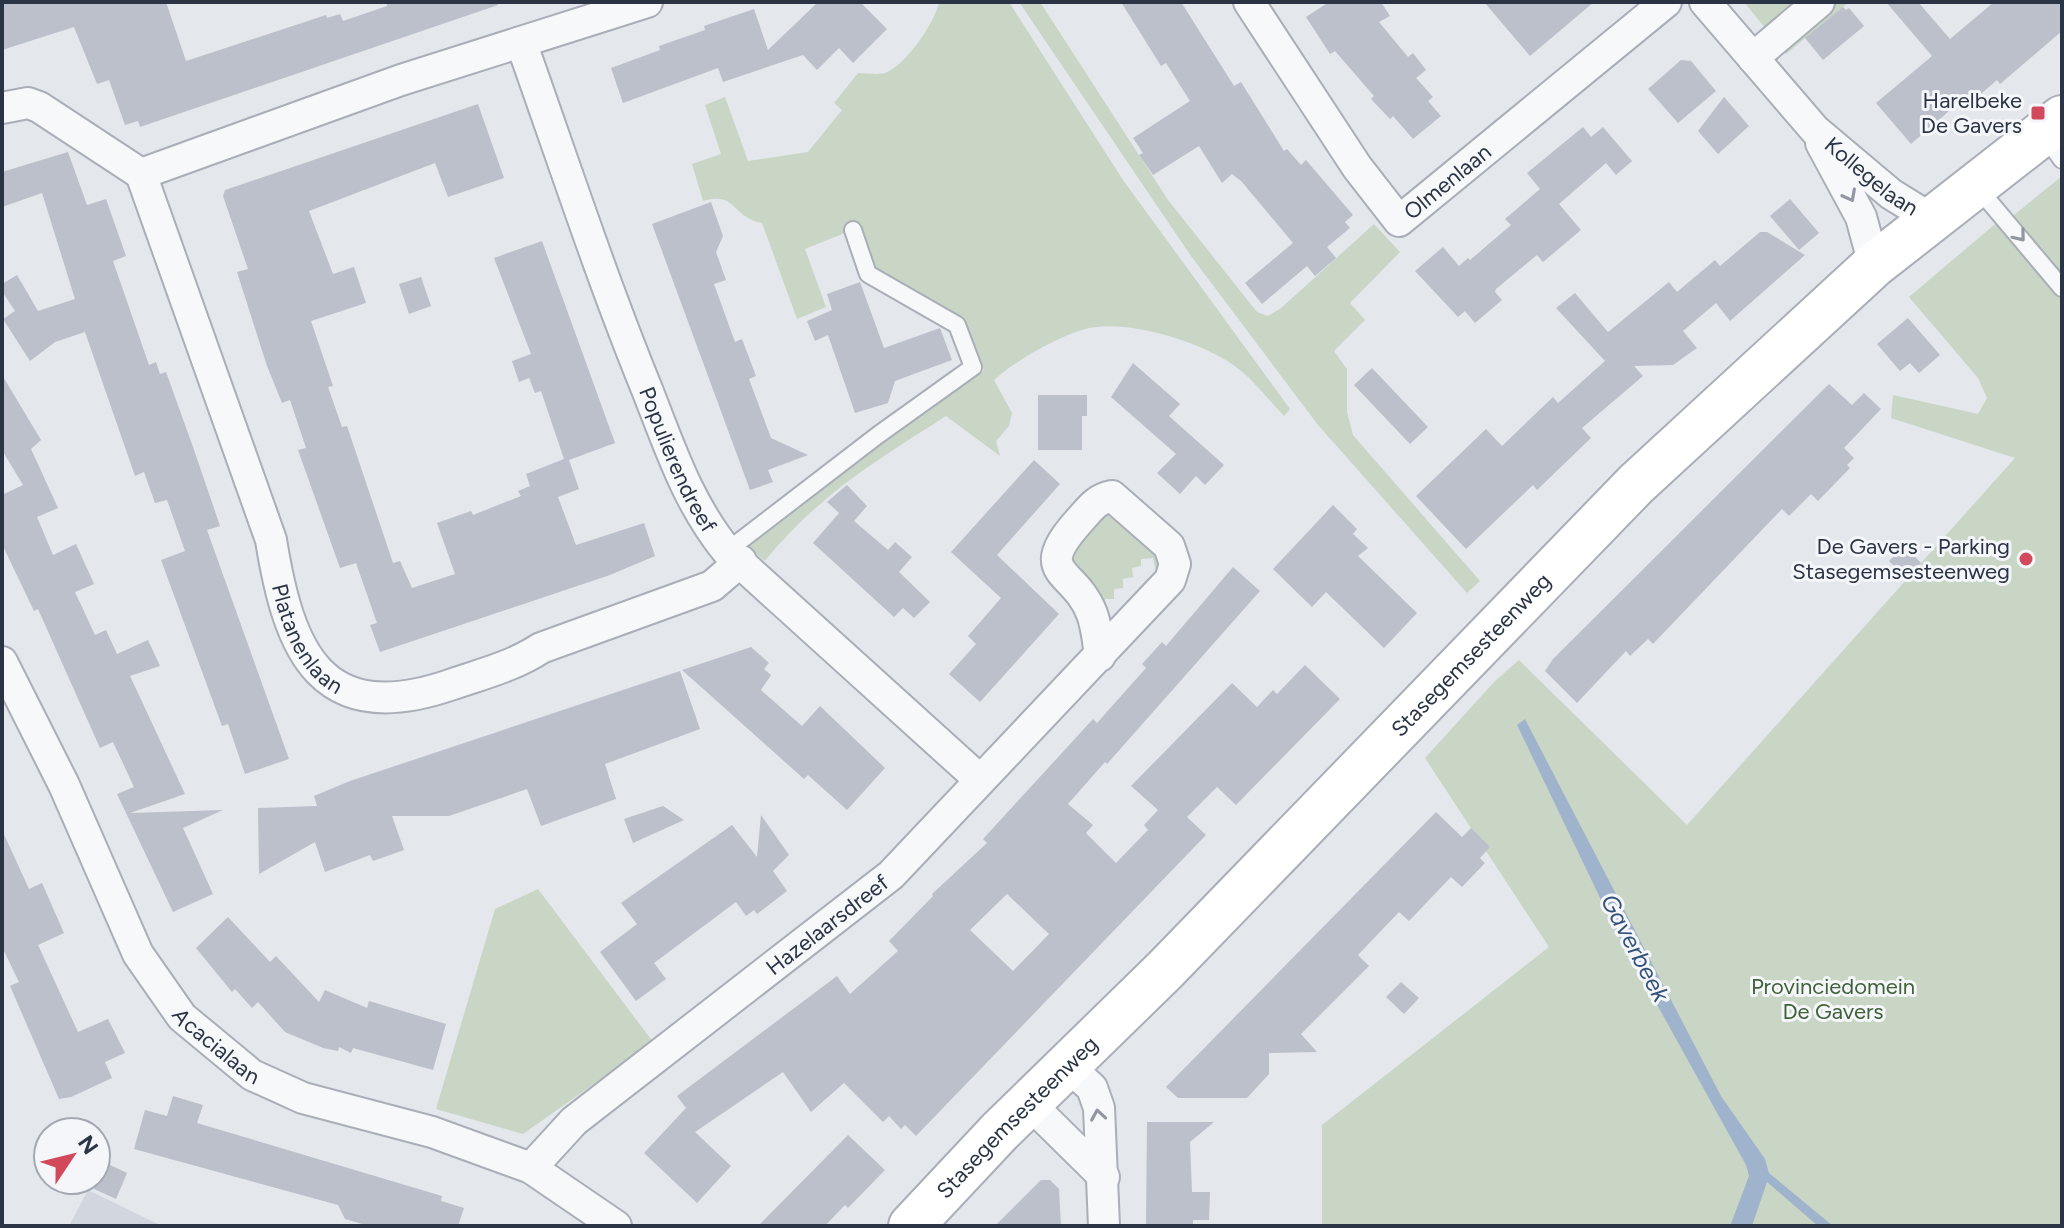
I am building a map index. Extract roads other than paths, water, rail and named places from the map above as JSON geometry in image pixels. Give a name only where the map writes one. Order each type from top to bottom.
[{"type":"street","points":[[2,108],[28,103],[39,107],[141,174],[401,80],[647,2]]},
{"type":"street","name":"Olmenlaan","points":[[1249,2],[1357,167],[1399,221],[1666,2]]},
{"type":"street","name":"Kollegelaan","points":[[1705,2],[1815,130],[1891,194],[1933,220]]},
{"type":"street","points":[[1753,58],[1819,2]]},
{"type":"street","name":"Populierendreef","points":[[521,42],[629,345],[684,484],[706,525],[734,556],[980,780]]},
{"type":"street","name":"Kollegelaan","points":[[1815,130],[1861,217],[1874,265]]},
{"type":"street","name":"Stasegemsesteenweg","points":[[911,1226],[1066,1064],[1165,970],[1636,484],[1874,265],[1976,186],[2056,137]]},
{"type":"street","name":"Platanenlaan","points":[[141,174],[271,540],[278,586],[290,621],[303,650],[321,674],[344,691],[367,698],[419,696],[521,661],[541,648],[712,586],[734,556]]},
{"type":"street","name":"Hazelaarsdreef","points":[[531,1168],[574,1121],[863,901],[1100,656],[1170,580],[1175,564],[1169,546],[1112,496],[1099,499],[1060,543],[1056,556],[1059,570],[1092,612],[1100,656]]},
{"type":"street","name":"Acacialaan","points":[[2,662],[64,785],[138,954],[182,1017],[252,1075],[303,1098],[432,1132],[531,1168],[616,1226]]},
{"type":"street","points":[[1066,1064],[1092,1088],[1099,1108],[1104,1226]]},
{"type":"street","points":[[1029,1103],[1104,1177]]},
{"type":"lane","points":[[1976,186],[2062,288]]},
{"type":"lane","points":[[734,556],[866,444],[973,367],[957,325],[868,274],[853,230]]},
{"type":"water","name":"Gaverbeek","points":[[1525,719],[1721,1096],[1765,1159],[1769,1173],[1833,1226],[1818,1226],[1767,1182],[1752,1226],[1730,1226],[1749,1176],[1746,1165],[1615,929],[1517,725]]},
{"type":"place","name":"Harelbeke De Gavers","points":[[2038,113]]},
{"type":"place","name":"De Gavers - Parking Stasegemsesteenweg","points":[[2026,559]]},
{"type":"park label","name":"Provinciedomein De Gavers","points":[[1833,998]]}]
